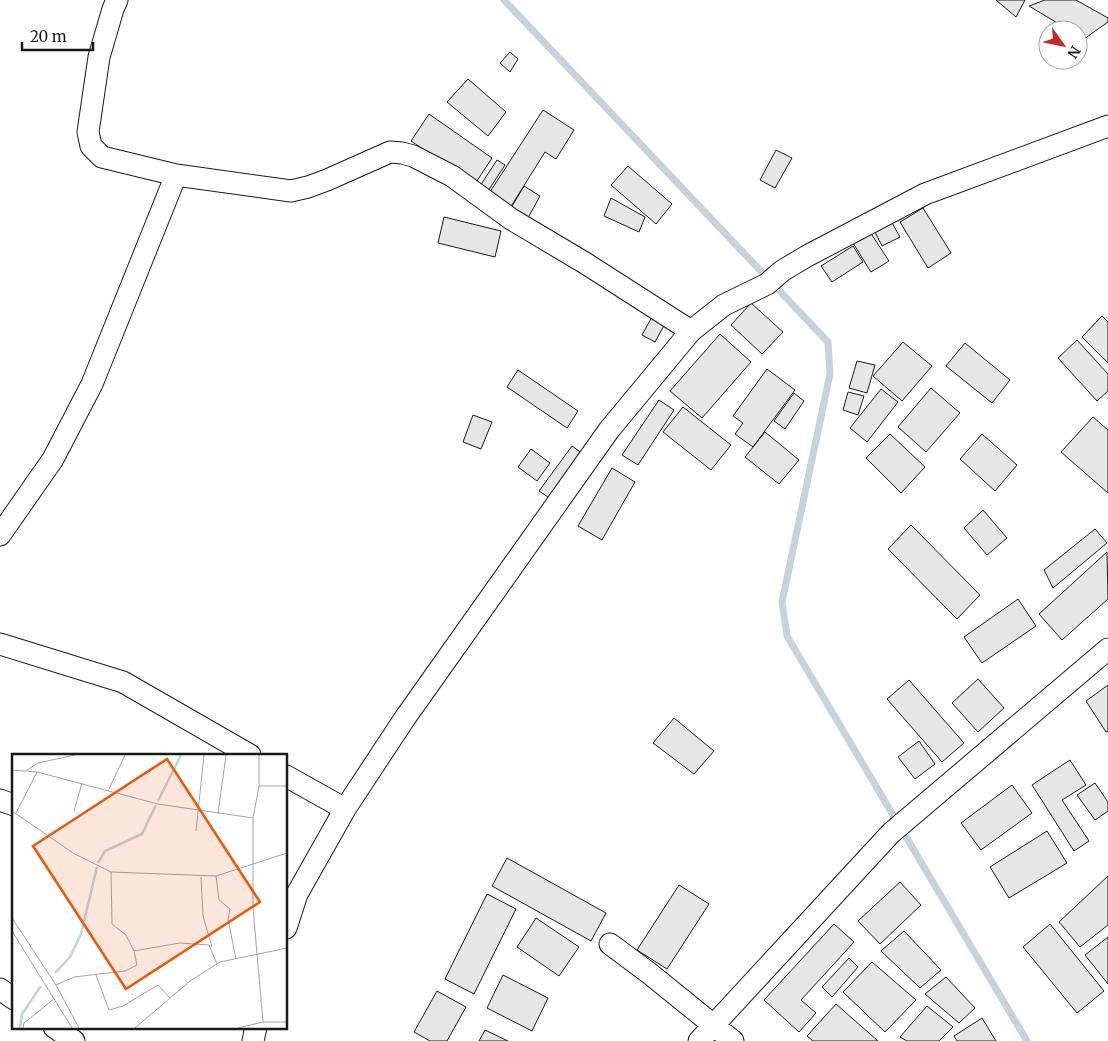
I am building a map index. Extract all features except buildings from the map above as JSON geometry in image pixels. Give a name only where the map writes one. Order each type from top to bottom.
[{"type":"street","points":[[117,0],[99,57],[88,132],[91,146],[102,157],[176,175],[291,191],[308,187],[390,152],[414,156],[452,176],[512,219],[691,331]]},
{"type":"street","points":[[288,916],[292,891],[405,718],[610,430],[691,331],[724,305],[774,278],[807,256],[925,194],[1108,126]]},
{"type":"street","points":[[0,535],[53,459],[92,384],[176,175]]},
{"type":"street","points":[[0,644],[123,682],[248,754]]},
{"type":"street","points":[[700,1041],[892,833],[1108,649]]},
{"type":"street","points":[[288,777],[344,809]]},
{"type":"street","points":[[0,800],[12,804]]},
{"type":"street","points":[[610,944],[733,1041]]},
{"type":"street","points":[[0,989],[12,998]]},
{"type":"street","points":[[55,1028],[74,1041]]},
{"type":"street","points":[[253,1041],[256,1028]]},
{"type":"waterway","points":[[504,0],[828,342],[830,374],[782,602],[787,636],[1027,1041]]}]
